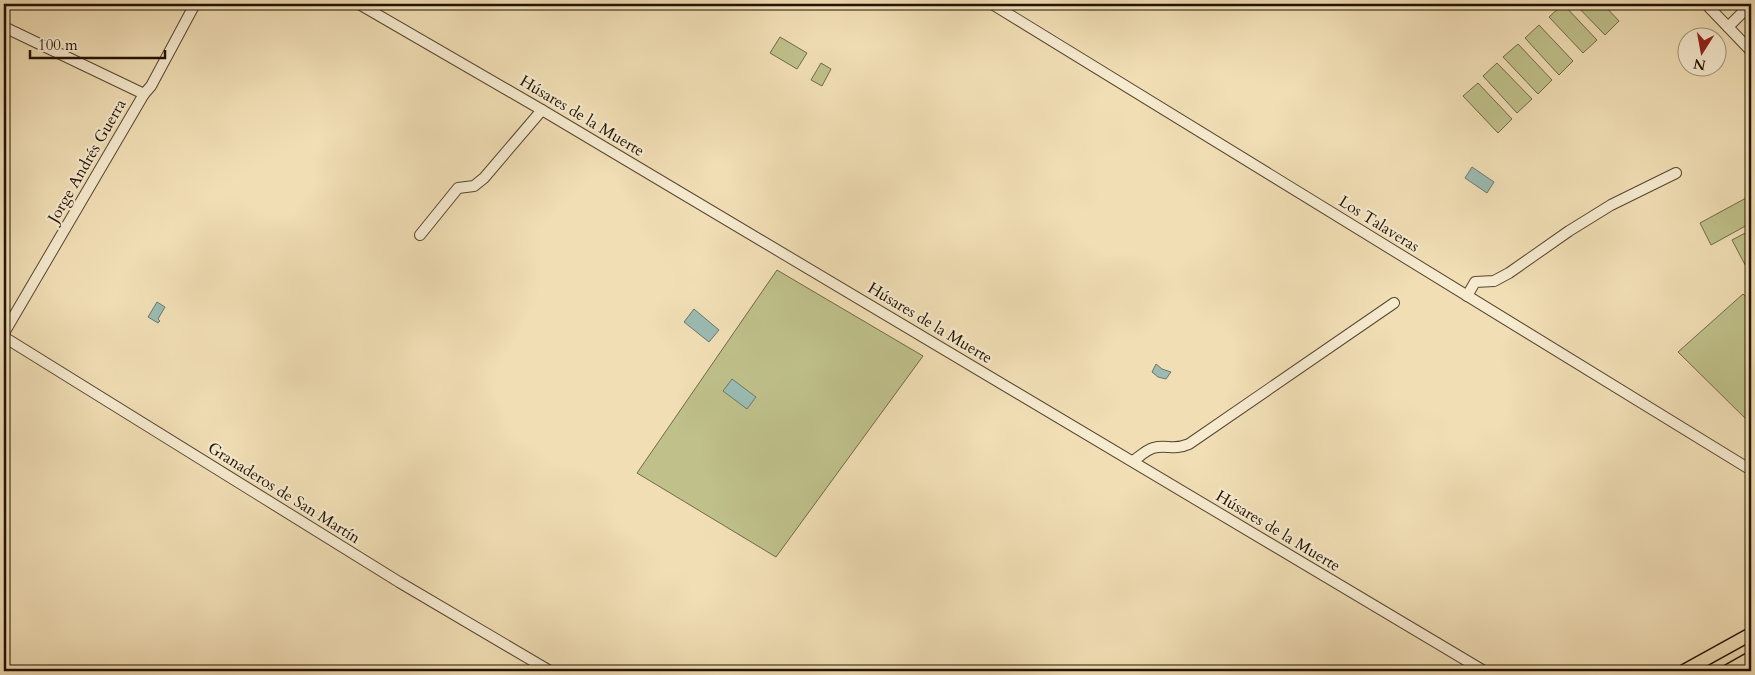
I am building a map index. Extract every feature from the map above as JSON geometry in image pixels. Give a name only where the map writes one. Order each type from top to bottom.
[{"type":"main road","points":[[1684,671],[1751,634]]},
{"type":"main road","points":[[1728,671],[1751,658]]},
{"type":"street","name":"Jorge Andrés Guerra","points":[[4,333],[144,94],[151,86],[195,4]]},
{"type":"street","name":"Húsares de la Muerte","points":[[359,4],[542,110],[1484,671]]},
{"type":"street","name":"Los Talaveras","points":[[992,4],[1751,470]]},
{"type":"street","points":[[1706,4],[1751,51]]},
{"type":"street","points":[[1728,27],[1751,4]]},
{"type":"street","points":[[4,27],[144,94]]},
{"type":"street","points":[[420,235],[458,188],[474,186],[484,178],[542,110]]},
{"type":"street","points":[[1467,296],[1475,282],[1494,281],[1509,273],[1612,205],[1676,173]]},
{"type":"street","points":[[1133,461],[1151,448],[1179,448],[1189,444],[1394,302]]},
{"type":"street","name":"Granaderos de San Martín","points":[[4,337],[399,582],[550,671]]},
{"type":"green space","points":[[1563,4],[1597,40],[1583,53],[1549,17]]},
{"type":"green space","points":[[1575,4],[1603,4],[1619,21],[1605,35]]},
{"type":"green space","points":[[1539,25],[1573,61],[1559,75],[1525,38]]},
{"type":"green space","points":[[780,37],[807,53],[797,69],[770,53]]},
{"type":"green space","points":[[1518,44],[1552,80],[1538,94],[1503,57]]},
{"type":"green space","points":[[821,63],[831,69],[822,86],[811,80]]},
{"type":"green space","points":[[1497,63],[1532,99],[1517,113],[1483,76]]},
{"type":"green space","points":[[1478,83],[1512,119],[1498,133],[1463,96]]},
{"type":"green space","points":[[1746,198],[1751,208],[1751,223],[1711,245],[1700,223]]},
{"type":"green space","points":[[1751,230],[1751,276],[1732,240]]},
{"type":"green space","points":[[777,270],[923,356],[776,557],[637,473]]},
{"type":"green space","points":[[1743,294],[1751,303],[1751,424],[1678,352]]},
{"type":"water","points":[[1472,167],[1494,182],[1487,193],[1465,178]]},
{"type":"water","points":[[157,302],[165,307],[158,319],[160,321],[158,323],[148,317]]},
{"type":"water","points":[[694,309],[719,330],[709,342],[684,322]]},
{"type":"water","points":[[1156,364],[1162,369],[1171,372],[1166,379],[1158,377],[1152,372]]},
{"type":"water","points":[[732,379],[756,397],[747,409],[723,391]]}]
